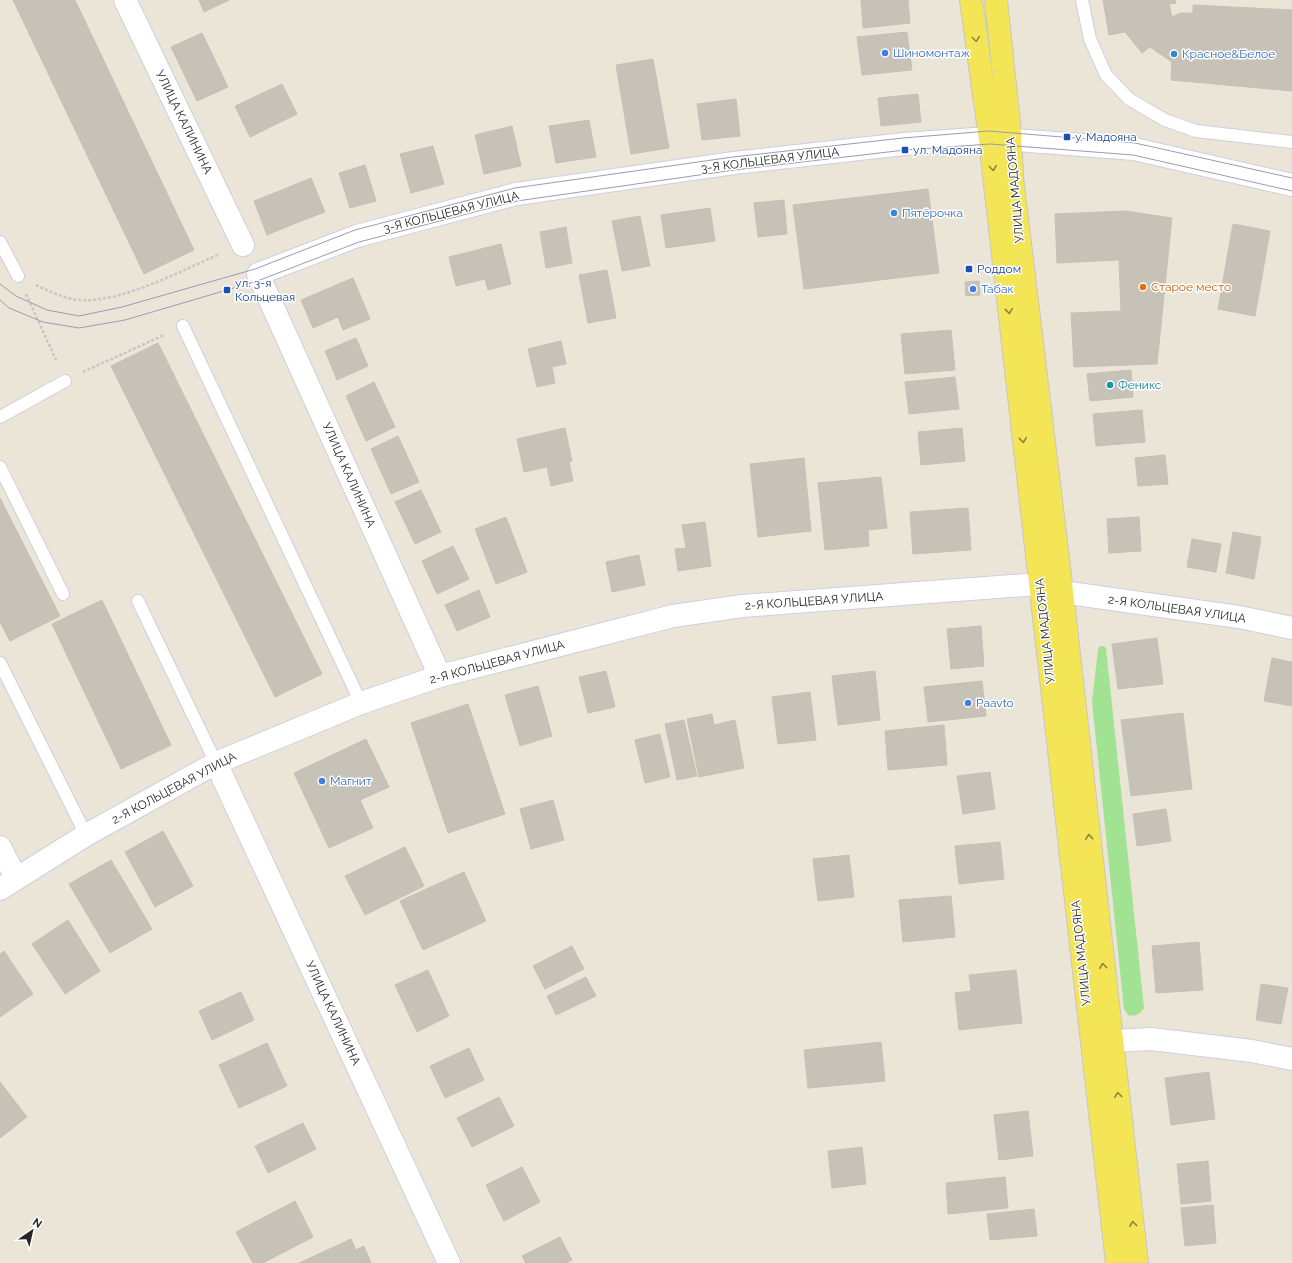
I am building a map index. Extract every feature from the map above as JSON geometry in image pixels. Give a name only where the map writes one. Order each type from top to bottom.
[{"type":"main road","name":"УЛИЦА МАДОЯНА","points":[[971,0],[1000,138],[1012,177],[1062,592],[1137,1263]]},
{"type":"main road","name":"УЛИЦА МАДОЯНА","points":[[996,0],[1000,138],[1039,584],[1117,1263]]},
{"type":"street","name":"УЛИЦА КАЛИНИНА","points":[[125,0],[243,245]]},
{"type":"street","name":"3-Я КОЛЬЦЕВАЯ УЛИЦА","points":[[258,274],[357,236],[516,194],[734,163],[904,144],[1000,138],[1134,149],[1292,185]]},
{"type":"street","name":"УЛИЦА КАЛИНИНА","points":[[258,274],[440,676]]},
{"type":"street","name":"2-Я КОЛЬЦЕВАЯ УЛИЦА","points":[[8,884],[86,835],[216,763],[361,703],[440,676],[673,616],[742,606],[1039,584]]},
{"type":"street","name":"2-Я КОЛЬЦЕВАЯ УЛИЦА","points":[[1062,592],[1239,617],[1292,628]]},
{"type":"street","name":"УЛИЦА КАЛИНИНА","points":[[216,763],[449,1263]]},
{"type":"street","points":[[0,847],[8,884]]},
{"type":"street","points":[[1112,1041],[1151,1039],[1252,1051],[1292,1059]]},
{"type":"lane","points":[[1082,0],[1090,39],[1106,75],[1129,99],[1165,120],[1196,131],[1292,142]]},
{"type":"lane","points":[[0,242],[18,276]]},
{"type":"lane","points":[[182,326],[361,703]]},
{"type":"lane","points":[[0,418],[65,381]]},
{"type":"lane","points":[[0,467],[62,594]]},
{"type":"lane","points":[[138,601],[216,763]]},
{"type":"lane","points":[[0,664],[86,835]]},
{"type":"path","points":[[18,276],[57,294],[77,300],[98,300],[124,294],[243,245]]},
{"type":"path","points":[[18,276],[65,381],[182,326]]},
{"type":"green space","points":[[1100,646],[1104,646],[1106,648],[1144,1008],[1135,1016],[1128,1015],[1124,1009],[1092,702],[1098,649]]},
{"type":"building","points":[[13,0],[75,0],[194,250],[144,274]]},
{"type":"building","points":[[199,0],[229,0],[204,12]]},
{"type":"building","points":[[861,0],[908,0],[910,23],[863,28]]},
{"type":"building","points":[[1103,0],[1175,0],[1176,3],[1169,4],[1172,17],[1150,47],[1142,53],[1125,32],[1109,35]]},
{"type":"building","points":[[1193,5],[1292,10],[1292,91],[1171,80],[1172,62],[1150,47],[1172,17],[1180,13],[1193,13]]},
{"type":"building","name":"Шиномонтаж","points":[[907,32],[912,70],[862,75],[857,37]]},
{"type":"building","points":[[202,33],[215,60],[184,74],[171,47]]},
{"type":"building","points":[[653,59],[669,148],[631,154],[616,65]]},
{"type":"building","points":[[215,60],[228,87],[197,101],[184,74]]},
{"type":"building","points":[[282,84],[297,114],[250,137],[235,106]]},
{"type":"building","points":[[918,94],[921,122],[881,126],[878,98]]},
{"type":"building","points":[[736,99],[740,136],[702,140],[697,104]]},
{"type":"building","points":[[589,120],[596,157],[556,163],[549,126]]},
{"type":"building","points":[[512,126],[521,166],[484,174],[475,135]]},
{"type":"building","points":[[433,146],[444,184],[411,193],[400,154]]},
{"type":"building","points":[[365,165],[376,201],[350,208],[339,173]]},
{"type":"building","points":[[311,178],[325,212],[296,223],[282,190]]},
{"type":"building","points":[[928,189],[939,273],[804,289],[793,205]]},
{"type":"building","points":[[282,190],[296,223],[267,235],[254,201]]},
{"type":"building","points":[[784,200],[787,234],[758,237],[754,203]]},
{"type":"building","points":[[710,208],[715,241],[666,248],[661,215]]},
{"type":"building","name":"Старое место","points":[[1126,211],[1172,218],[1157,364],[1074,367],[1071,313],[1121,311],[1119,260],[1057,263],[1055,214]]},
{"type":"building","points":[[640,216],[650,266],[622,271],[612,221]]},
{"type":"building","points":[[1233,224],[1270,231],[1255,316],[1218,309]]},
{"type":"building","points":[[566,227],[572,263],[546,268],[540,232]]},
{"type":"building","points":[[501,244],[511,284],[488,290],[485,279],[456,286],[449,257]]},
{"type":"building","points":[[607,270],[616,318],[588,323],[579,275]]},
{"type":"building","points":[[353,278],[370,319],[343,330],[338,317],[313,328],[301,300]]},
{"type":"building","name":"Табак","points":[[979,281],[980,295],[966,296],[965,282]]},
{"type":"building","points":[[951,330],[955,370],[905,374],[901,334]]},
{"type":"building","points":[[356,338],[368,366],[337,380],[325,351]]},
{"type":"building","points":[[561,341],[566,364],[552,367],[555,383],[537,387],[528,349]]},
{"type":"building","points":[[158,343],[322,674],[275,697],[111,366]]},
{"type":"building","name":"Феникс","points":[[1131,370],[1133,397],[1090,401],[1087,374]]},
{"type":"building","points":[[955,377],[959,409],[909,414],[905,382]]},
{"type":"building","points":[[374,382],[395,427],[366,441],[346,396]]},
{"type":"building","points":[[1142,410],[1145,442],[1096,446],[1093,414]]},
{"type":"building","points":[[565,428],[572,461],[569,462],[573,481],[551,486],[547,467],[524,472],[517,439]]},
{"type":"building","points":[[962,428],[965,461],[921,465],[918,432]]},
{"type":"building","points":[[398,436],[419,482],[391,494],[371,449]]},
{"type":"building","points":[[1165,455],[1168,484],[1138,486],[1135,458]]},
{"type":"building","points":[[804,458],[811,531],[758,537],[750,464]]},
{"type":"building","points":[[881,477],[887,528],[868,530],[869,546],[825,550],[818,483]]},
{"type":"building","points":[[421,490],[441,532],[415,544],[395,502]]},
{"type":"building","points":[[0,498],[60,616],[10,641],[0,622]]},
{"type":"building","points":[[968,508],[971,550],[913,554],[910,512]]},
{"type":"building","points":[[506,517],[527,572],[496,584],[475,529]]},
{"type":"building","points":[[1139,517],[1141,551],[1109,553],[1107,519]]},
{"type":"building","points":[[705,522],[711,566],[678,571],[675,549],[686,548],[682,525]]},
{"type":"building","points":[[1233,532],[1261,537],[1254,579],[1226,573]]},
{"type":"building","points":[[1192,539],[1221,544],[1216,572],[1187,567]]},
{"type":"building","points":[[453,546],[469,579],[437,594],[422,561]]},
{"type":"building","points":[[639,555],[645,585],[612,592],[606,562]]},
{"type":"building","points":[[479,590],[490,617],[457,631],[445,605]]},
{"type":"building","points":[[102,600],[171,745],[121,769],[52,624]]},
{"type":"building","points":[[981,626],[984,666],[951,669],[947,629]]},
{"type":"building","points":[[1157,638],[1163,684],[1118,689],[1112,644]]},
{"type":"building","points":[[1272,658],[1292,662],[1292,706],[1264,701]]},
{"type":"building","points":[[606,671],[615,707],[588,713],[579,677]]},
{"type":"building","points":[[875,671],[880,720],[838,725],[832,676]]},
{"type":"building","points":[[982,681],[986,716],[928,722],[924,687]]},
{"type":"building","points":[[538,686],[552,736],[520,746],[505,695]]},
{"type":"building","points":[[810,692],[816,740],[778,744],[772,697]]},
{"type":"building","points":[[468,704],[505,814],[448,833],[411,723]]},
{"type":"building","points":[[1183,713],[1192,789],[1131,796],[1121,720]]},
{"type":"building","points":[[712,714],[714,725],[735,720],[744,768],[699,777],[687,719]]},
{"type":"building","points":[[684,720],[697,776],[677,780],[665,724]]},
{"type":"building","points":[[944,725],[947,765],[888,770],[885,731]]},
{"type":"building","points":[[660,734],[670,777],[645,783],[635,740]]},
{"type":"building","points":[[366,739],[389,787],[360,800],[373,828],[329,848],[294,773]]},
{"type":"building","points":[[990,772],[995,809],[963,814],[957,776]]},
{"type":"building","points":[[553,800],[564,840],[531,849],[520,809]]},
{"type":"building","points":[[1166,809],[1171,841],[1137,846],[1133,814]]},
{"type":"building","points":[[163,831],[193,886],[155,907],[125,852]]},
{"type":"building","points":[[1000,842],[1004,879],[959,884],[955,846]]},
{"type":"building","points":[[405,847],[424,886],[365,915],[345,876]]},
{"type":"building","points":[[849,855],[854,897],[818,901],[813,859]]},
{"type":"building","points":[[111,860],[152,929],[110,953],[69,884]]},
{"type":"building","points":[[464,872],[486,921],[423,950],[400,901]]},
{"type":"building","points":[[951,896],[955,937],[903,942],[899,900]]},
{"type":"building","points":[[68,920],[100,971],[65,994],[32,944]]},
{"type":"building","points":[[1199,942],[1203,990],[1156,993],[1152,946]]},
{"type":"building","points":[[572,946],[584,969],[545,989],[533,966]]},
{"type":"building","points":[[4,951],[33,994],[0,1017],[0,954]]},
{"type":"building","points":[[428,970],[449,1016],[417,1032],[395,985]]},
{"type":"building","points":[[1016,970],[1022,1023],[959,1030],[955,993],[971,991],[969,975]]},
{"type":"building","points":[[586,977],[596,996],[556,1015],[547,996]]},
{"type":"building","points":[[1261,984],[1288,988],[1281,1024],[1256,1020]]},
{"type":"building","points":[[241,992],[254,1020],[212,1040],[199,1011]]},
{"type":"building","points":[[881,1042],[885,1081],[808,1088],[804,1050]]},
{"type":"building","points":[[267,1043],[287,1086],[239,1108],[219,1065]]},
{"type":"building","points":[[469,1048],[484,1080],[445,1098],[430,1066]]},
{"type":"building","points":[[1209,1072],[1215,1119],[1171,1125],[1165,1078]]},
{"type":"building","points":[[0,1082],[27,1117],[0,1138]]},
{"type":"building","points":[[499,1097],[514,1126],[472,1147],[457,1118]]},
{"type":"building","points":[[1028,1111],[1033,1156],[999,1160],[994,1115]]},
{"type":"building","points":[[303,1123],[316,1149],[268,1173],[255,1146]]},
{"type":"building","points":[[862,1147],[866,1184],[832,1188],[828,1151]]},
{"type":"building","points":[[1208,1161],[1211,1201],[1181,1204],[1177,1164]]},
{"type":"building","points":[[522,1167],[540,1202],[504,1221],[486,1185]]},
{"type":"building","points":[[1005,1177],[1008,1208],[948,1214],[946,1183]]},
{"type":"building","points":[[295,1201],[313,1237],[263,1263],[253,1263],[236,1232]]},
{"type":"building","points":[[1213,1205],[1216,1243],[1185,1246],[1181,1208]]},
{"type":"building","points":[[1034,1209],[1037,1236],[990,1240],[987,1214]]},
{"type":"building","points":[[560,1237],[572,1260],[566,1263],[526,1263],[522,1256]]},
{"type":"building","points":[[351,1239],[356,1250],[364,1246],[371,1263],[299,1263]]},
{"type":"tram line","points":[[0,284],[16,296],[47,310],[79,316],[122,307],[255,269],[355,230],[515,188],[733,157],[903,138],[989,131],[1135,143],[1292,178]]},
{"type":"tram line","points":[[0,300],[9,308],[43,322],[79,328],[125,320],[260,280],[359,242],[517,201],[734,170],[905,150],[990,144],[1133,155],[1292,191]]},
{"type":"place","name":"Шиномонтаж","points":[[885,53]]},
{"type":"place","name":"Красное&Белое","points":[[1174,54]]},
{"type":"place","name":"у. Мадояна","points":[[1067,137]]},
{"type":"place","name":"ул. Мадояна","points":[[905,150]]},
{"type":"place","name":"Пятёрочка","points":[[894,213]]},
{"type":"place","name":"Роддом","points":[[969,269]]},
{"type":"place","name":"Старое место","points":[[1143,287]]},
{"type":"place","name":"Табак","points":[[973,289]]},
{"type":"place","name":"ул. 3-я Кольцевая","points":[[227,290]]},
{"type":"place","name":"Феникс","points":[[1110,385]]},
{"type":"place","name":"Paavto","points":[[968,703]]},
{"type":"place","name":"Магнит","points":[[322,781]]}]
